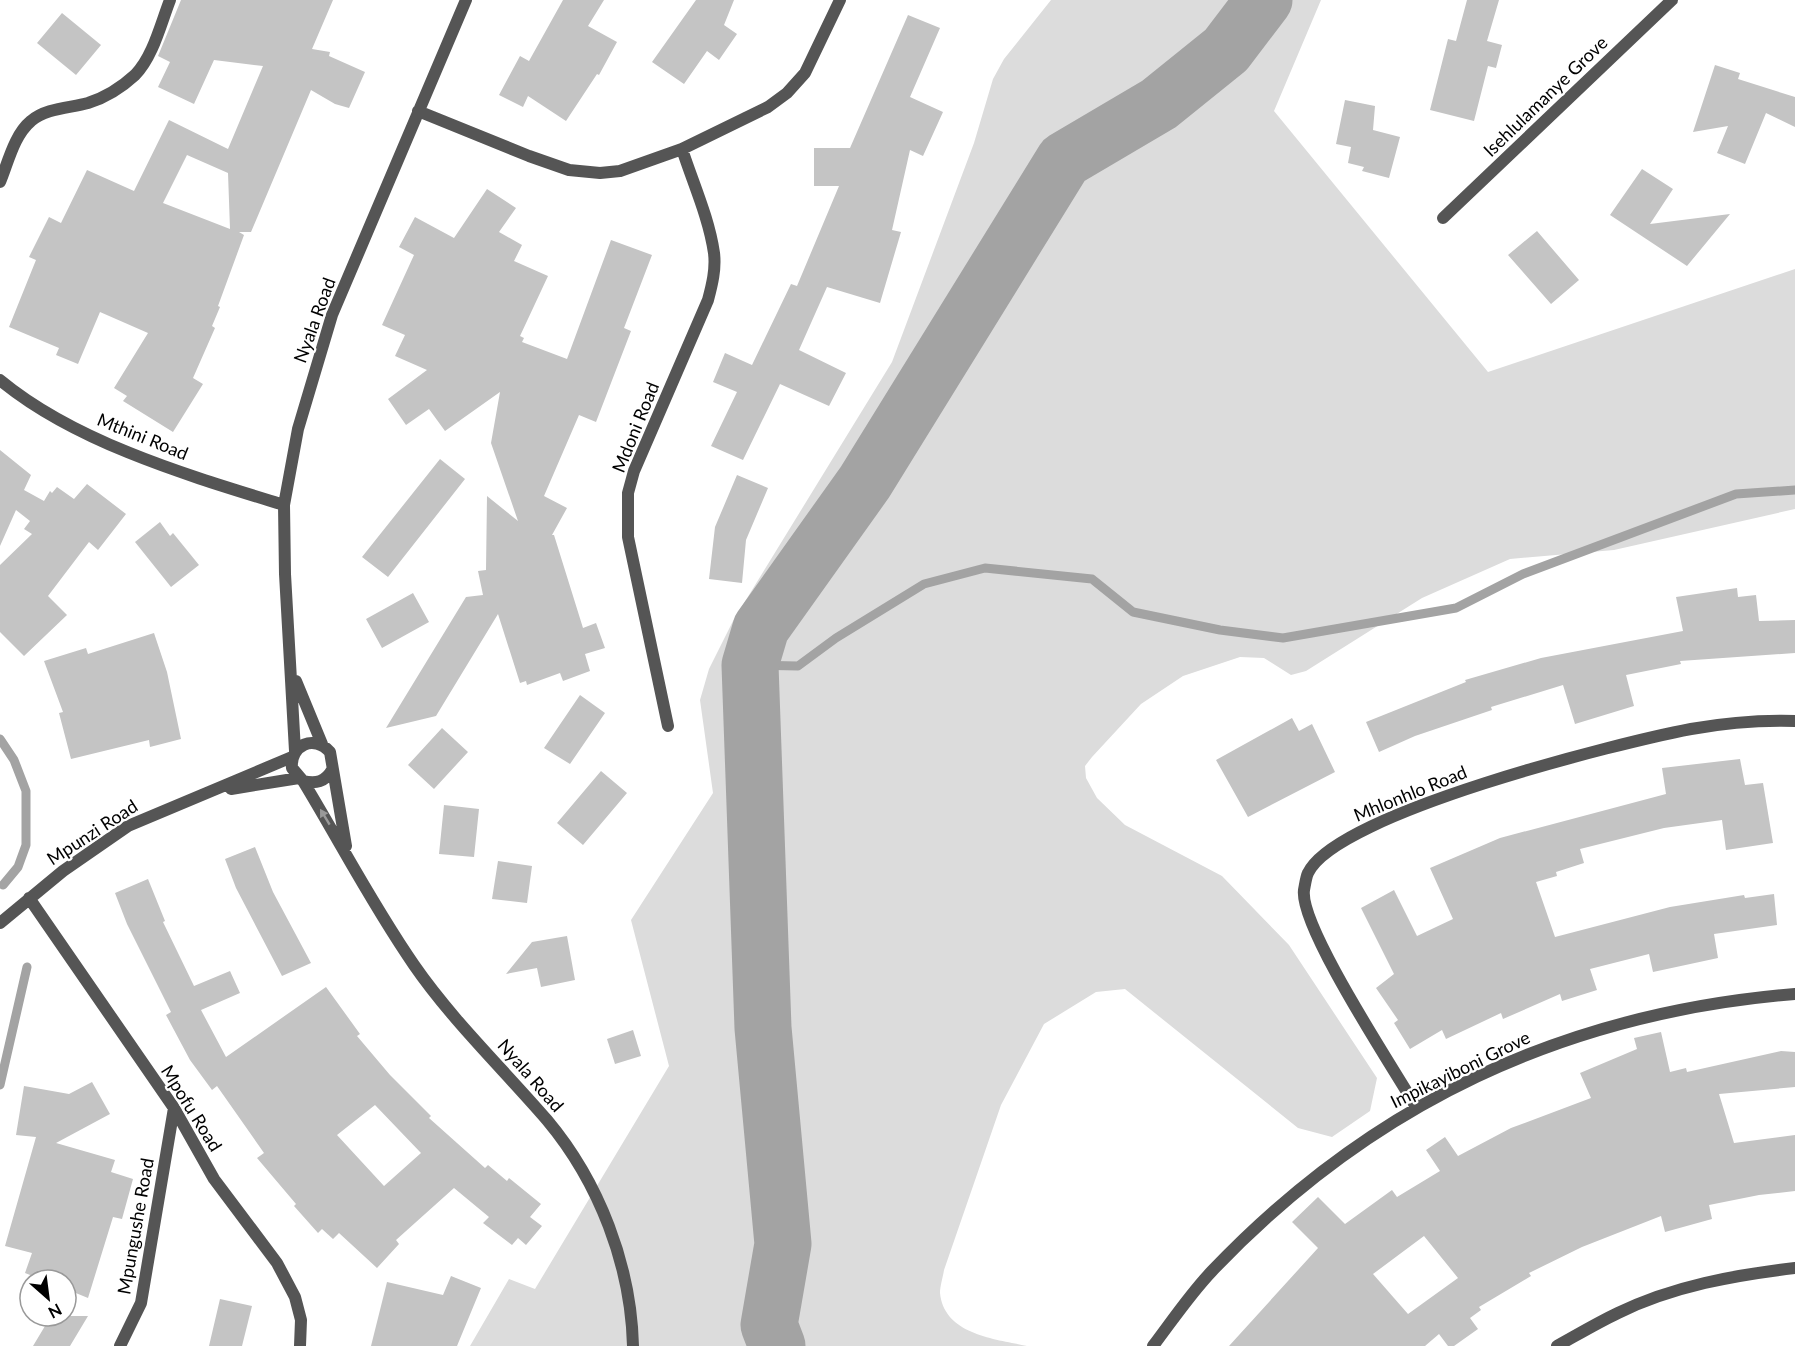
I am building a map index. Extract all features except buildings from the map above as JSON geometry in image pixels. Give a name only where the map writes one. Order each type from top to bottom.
[{"type":"street","points":[[0,182],[19,137],[31,120],[53,110],[89,103],[118,89],[137,73],[151,48],[170,0]]},
{"type":"street","name":"Nyala Road","points":[[294,754],[292,672],[285,585],[284,505],[298,429],[332,315],[466,0]]},
{"type":"street","points":[[418,111],[569,170],[600,173],[620,171],[682,149],[768,107],[787,93],[805,73],[840,0]]},
{"type":"street","name":"Isehlulamanye Grove","points":[[1443,218],[1672,0]]},
{"type":"street","name":"Mdoni Road","points":[[668,726],[628,537],[627,514],[634,471],[708,300],[714,276],[714,255],[709,232],[682,149]]},
{"type":"street","name":"Mthini Road","points":[[0,380],[45,412],[93,437],[207,481],[284,505]]},
{"type":"street","name":"Nyala Road","points":[[292,672],[322,744]]},
{"type":"street","name":"Mhlonhlo Road","points":[[1416,1107],[1329,960],[1308,912],[1304,893],[1309,872],[1326,854],[1350,836],[1461,790],[1585,754],[1693,729],[1730,724],[1795,721]]},
{"type":"street","points":[[309,742],[322,744],[333,757],[332,770],[325,779],[317,783],[301,780],[292,768],[294,754],[309,742]]},
{"type":"street","name":"Mpunzi Road","points":[[0,923],[29,898],[128,826],[185,800],[215,791],[294,754]]},
{"type":"street","name":"Nyala Road","points":[[332,770],[347,853]]},
{"type":"street","name":"Nyala Road","points":[[301,780],[414,966],[547,1121],[578,1164],[606,1221],[621,1265],[628,1299],[633,1346]]},
{"type":"street","name":"Mpunzi Road","points":[[215,791],[301,780]]},
{"type":"street","name":"Mpofu Road","points":[[29,898],[174,1108],[214,1179],[277,1263],[295,1297],[301,1320],[300,1346]]},
{"type":"street","name":"Impikayiboni Grove","points":[[1153,1346],[1210,1273],[1272,1212],[1353,1147],[1416,1107],[1525,1054],[1574,1037],[1692,1006],[1795,994]]},
{"type":"street","name":"Mpungushe Road","points":[[120,1346],[141,1302],[174,1108]]},
{"type":"street","points":[[1557,1346],[1618,1312],[1667,1293],[1712,1281],[1795,1268]]},
{"type":"shaded area","points":[[1051,0],[1321,0],[1274,111],[1488,372],[1795,269],[1795,509],[1614,550],[1510,559],[1422,598],[1306,671],[1291,675],[1264,658],[1240,657],[1183,676],[1141,704],[1092,757],[1085,766],[1086,778],[1097,798],[1125,825],[1222,876],[1289,945],[1377,1078],[1370,1111],[1332,1137],[1298,1128],[1125,989],[1096,992],[1044,1024],[1001,1105],[944,1270],[940,1290],[944,1307],[951,1318],[961,1326],[973,1333],[1027,1346],[470,1346],[509,1279],[535,1289],[669,1066],[631,920],[713,793],[700,700],[709,669],[733,621],[892,362],[974,143],[993,79],[1004,59]]},
{"type":"waterway","points":[[777,1346],[769,1325],[783,1244],[763,1028],[750,665],[761,628],[865,482],[1064,160],[1159,104],[1226,50],[1264,0]]},
{"type":"waterway","points":[[750,665],[798,666],[836,638],[924,584],[985,568],[1092,579],[1133,612],[1220,630],[1283,638],[1456,608],[1523,574],[1736,494],[1795,490]]},
{"type":"waterway","points":[[0,739],[14,760],[26,791],[26,845],[18,867],[3,885]]},
{"type":"waterway","points":[[0,1085],[27,967]]}]
